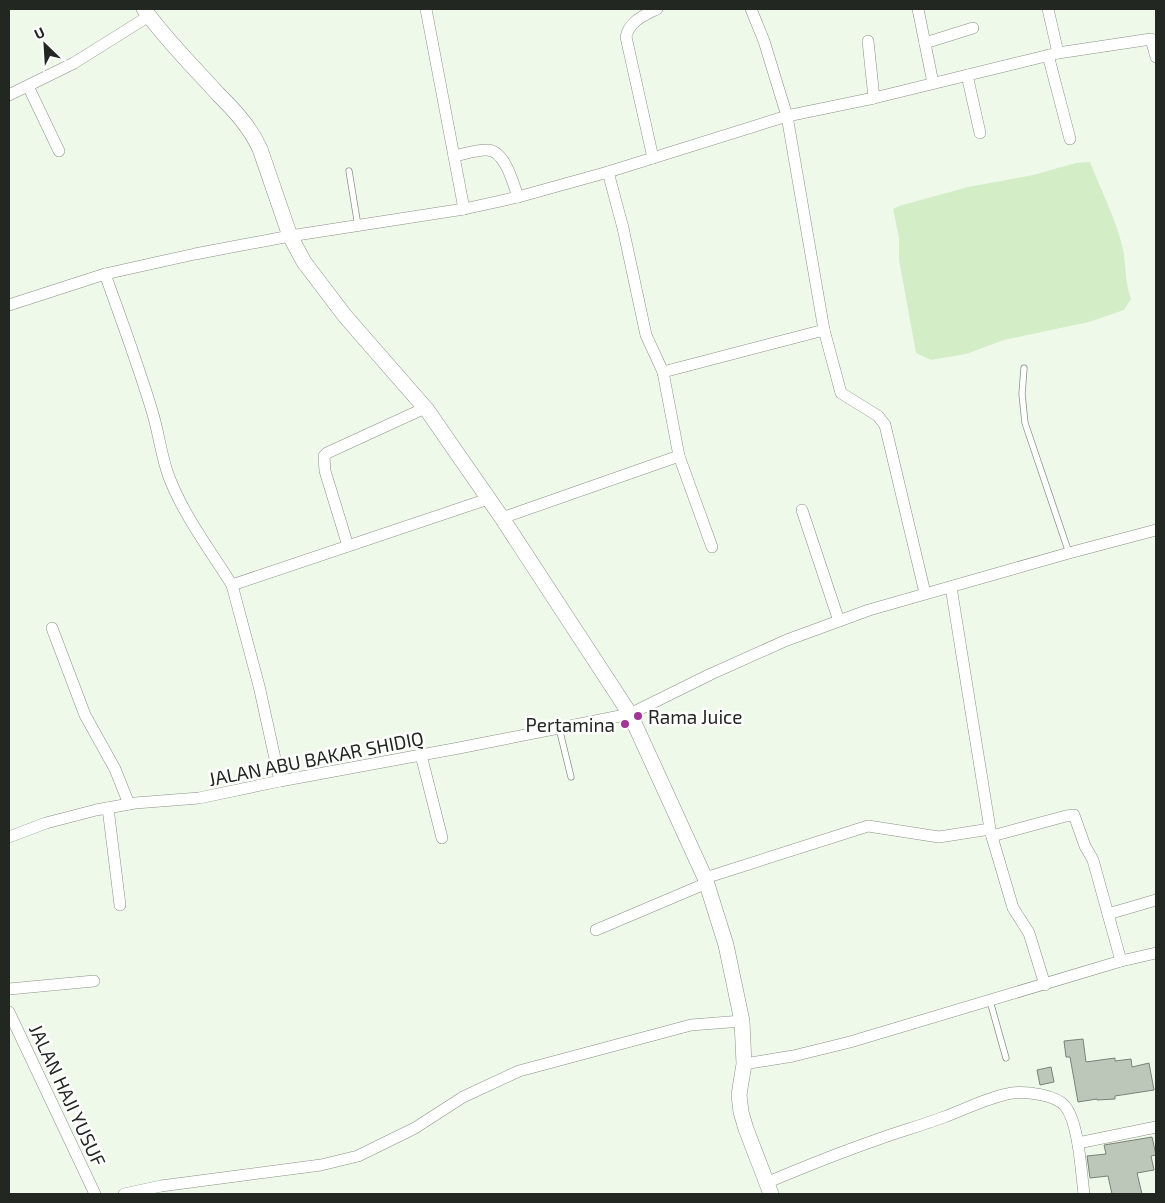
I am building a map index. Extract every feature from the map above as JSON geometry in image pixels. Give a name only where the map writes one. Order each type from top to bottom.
[{"type":"street","points":[[426,9],[464,209]]},
{"type":"street","points":[[653,158],[626,37],[632,25],[638,19],[657,9]]},
{"type":"street","points":[[752,9],[787,116],[824,330],[841,393],[878,416],[885,426],[925,593]]},
{"type":"street","points":[[918,9],[933,83]]},
{"type":"street","points":[[1048,9],[1053,54],[1070,139]]},
{"type":"street","points":[[9,95],[74,63],[146,13],[242,119],[260,149],[290,236],[304,262],[346,316],[425,408],[452,445],[630,714],[706,881],[726,945],[742,1021],[744,1064],[739,1095],[741,1112],[769,1188],[862,1145],[944,1118],[990,1099],[1013,1093],[1036,1094],[1055,1098],[1065,1106],[1072,1118],[1078,1143],[1084,1194]]},
{"type":"street","points":[[925,43],[973,28]]},
{"type":"street","points":[[9,305],[105,274],[290,236],[464,209],[518,197],[608,172],[787,116],[874,98],[1053,54],[1154,36],[1156,57]]},
{"type":"street","points":[[868,41],[874,98]]},
{"type":"street","points":[[967,75],[980,133]]},
{"type":"street","points":[[28,86],[59,151]]},
{"type":"street","points":[[454,156],[491,150],[506,166],[518,197]]},
{"type":"street","points":[[608,172],[623,228],[646,335],[663,372],[678,456],[712,547]]},
{"type":"street","points":[[105,274],[143,380],[160,438],[168,476],[185,510],[232,585],[259,686],[280,781]]},
{"type":"street","points":[[663,372],[824,330]]},
{"type":"street","points":[[348,546],[325,471],[324,456],[425,408]]},
{"type":"street","points":[[502,518],[678,456]]},
{"type":"street","points":[[232,585],[488,499]]},
{"type":"street","points":[[802,510],[839,621]]},
{"type":"street","name":"JALAN ABU BAKAR SHIDIQ","points":[[9,837],[46,823],[108,808],[129,804],[199,798],[630,714],[719,670],[787,640],[869,610],[1156,530]]},
{"type":"street","points":[[950,587],[991,832],[1013,908],[1029,933],[1045,985]]},
{"type":"street","points":[[52,628],[86,715],[115,769],[129,804]]},
{"type":"street","points":[[421,755],[442,838]]},
{"type":"street","points":[[108,808],[120,905]]},
{"type":"street","points":[[596,930],[706,881],[868,826],[939,837],[991,832],[1074,815],[1085,846],[1093,860],[1121,961]]},
{"type":"street","points":[[1108,914],[1156,900]]},
{"type":"street","points":[[744,1064],[793,1056],[850,1042],[1121,961],[1156,953]]},
{"type":"street","points":[[9,989],[94,981]]},
{"type":"street","name":"JALAN HAJI YUSUF","points":[[9,1012],[95,1194]]},
{"type":"street","points":[[124,1194],[161,1186],[321,1165],[358,1156],[415,1128],[463,1097],[520,1071],[691,1025],[742,1021]]},
{"type":"street","points":[[1078,1143],[1156,1127]]},
{"type":"lane","points":[[349,171],[358,226]]},
{"type":"lane","points":[[1024,368],[1022,394],[1025,423],[1069,553]]},
{"type":"lane","points":[[559,728],[572,777]]},
{"type":"lane","points":[[990,1001],[1006,1058]]},
{"type":"green space","points":[[1090,162],[1123,249],[1131,299],[1124,310],[1089,322],[1004,340],[966,354],[931,360],[916,353],[899,260],[899,238],[893,209],[968,187],[1033,175],[1076,163]]},
{"type":"building","points":[[1083,1039],[1086,1062],[1115,1058],[1115,1061],[1131,1059],[1132,1067],[1149,1063],[1154,1090],[1115,1096],[1115,1099],[1078,1102],[1070,1057],[1066,1057],[1064,1041]]},
{"type":"building","points":[[1051,1067],[1054,1082],[1040,1085],[1037,1070]]},
{"type":"building","points":[[1152,1137],[1156,1155],[1151,1156],[1154,1170],[1137,1173],[1142,1194],[1112,1194],[1108,1176],[1090,1178],[1087,1156],[1106,1154],[1104,1145]]},
{"type":"place","name":"Rama Juice","points":[[638,716]]},
{"type":"place","name":"Pertamina","points":[[625,724]]}]
